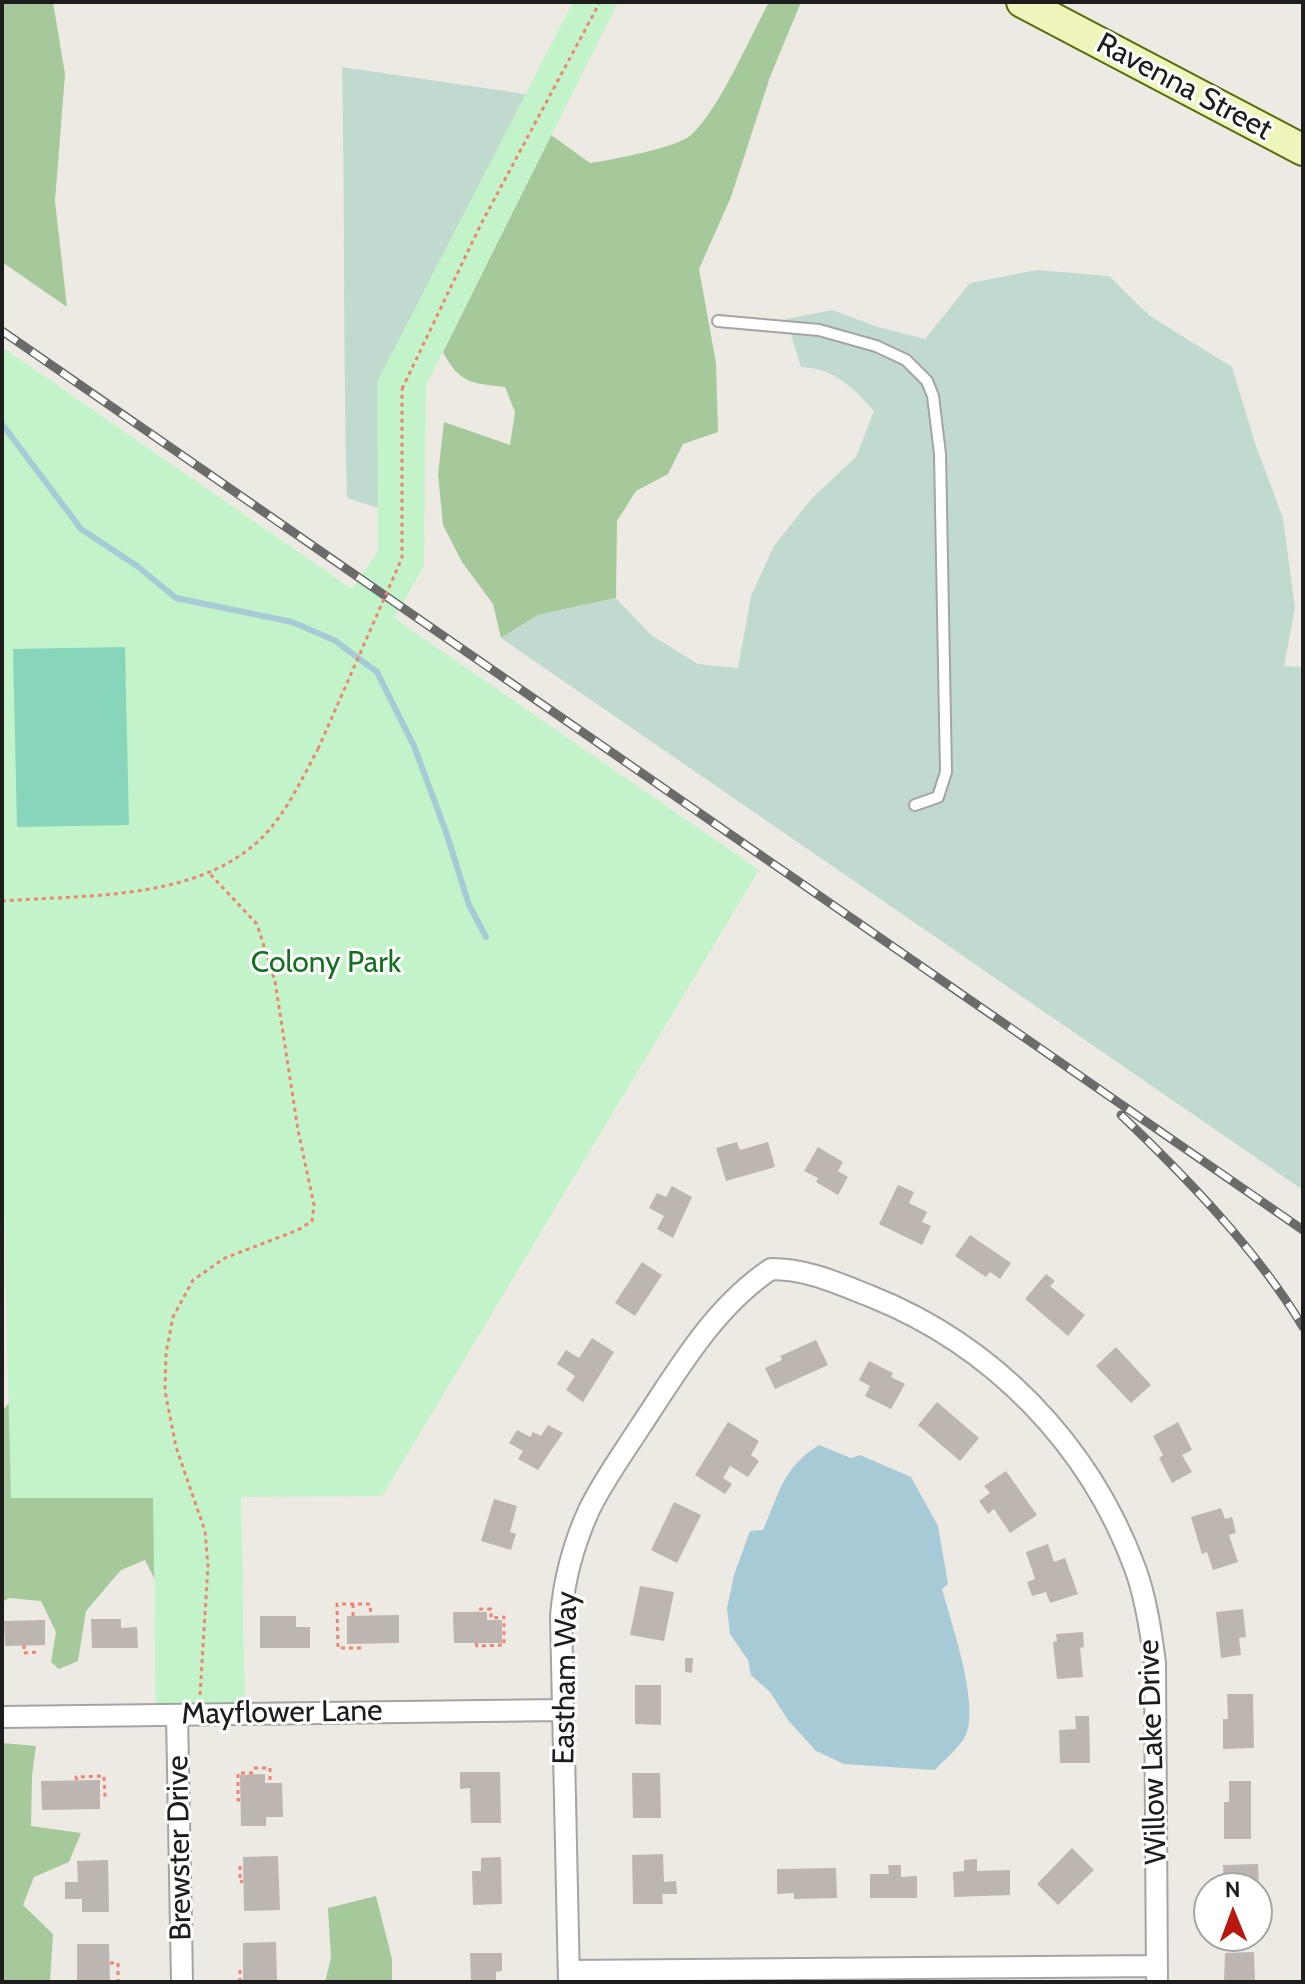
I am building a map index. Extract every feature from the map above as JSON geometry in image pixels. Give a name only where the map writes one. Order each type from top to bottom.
[{"type":"street","name":"Ravenna Street","points":[[1022,2],[1303,150]]},
{"type":"street","name":"Eastham Way","points":[[569,1977],[562,1710],[563,1594],[588,1512],[609,1473],[714,1321],[740,1292],[771,1269],[791,1269]]},
{"type":"street","name":"Willow Lake Drive","points":[[791,1269],[811,1273],[889,1304],[950,1336],[998,1371],[1053,1426],[1079,1459],[1109,1507],[1135,1570],[1148,1616],[1155,1663],[1157,1974]]},
{"type":"street","name":"Mayflower Lane","points":[[2,1717],[562,1710]]},
{"type":"street","name":"Brewster Drive","points":[[177,1715],[182,1982]]},
{"type":"street","points":[[569,1977],[1157,1974]]},
{"type":"lane","points":[[718,321],[819,330],[876,346],[906,360],[927,381],[933,396],[940,454],[946,772],[938,797],[915,805]]},
{"type":"path","points":[[2,901],[151,890],[210,874],[251,848],[288,806],[318,749],[402,558],[402,389],[481,224],[600,2]]},
{"type":"path","points":[[200,1699],[208,1566],[205,1531],[176,1447],[165,1391],[166,1353],[173,1317],[193,1280],[225,1258],[298,1230],[312,1221],[314,1205],[295,1117],[275,981],[257,924],[210,874]]},
{"type":"path","points":[[361,1648],[338,1648],[337,1604],[370,1604],[371,1616]]},
{"type":"path","points":[[353,1604],[353,1616]]},
{"type":"path","points":[[476,1643],[477,1646],[504,1645],[504,1617],[491,1618],[491,1609],[478,1609],[478,1612]]},
{"type":"path","points":[[24,1645],[24,1653],[40,1652]]},
{"type":"path","points":[[240,1800],[238,1773],[270,1768],[270,1783]]},
{"type":"path","points":[[77,1780],[76,1777],[104,1776],[105,1797]]},
{"type":"path","points":[[240,1866],[240,1882],[243,1881]]},
{"type":"path","points":[[110,1963],[118,1963],[118,1982]]},
{"type":"path","points":[[240,1982],[240,1969],[243,1969]]},
{"type":"green space","points":[[2,2],[53,2],[65,74],[55,201],[67,307],[2,262]]},
{"type":"green space","name":"Colony Park","points":[[573,2],[618,2],[426,385],[424,566],[394,618],[759,870],[382,1496],[241,1497],[245,1714],[156,1715],[153,1498],[11,1498],[2,1130],[2,347],[352,589],[378,551],[377,382]]},
{"type":"green space","points":[[769,2],[801,2],[770,77],[731,197],[699,269],[716,363],[718,432],[683,444],[668,474],[636,491],[617,521],[616,598],[538,615],[501,638],[493,604],[462,562],[443,525],[438,474],[444,422],[510,445],[515,412],[505,387],[468,380],[455,370],[443,352],[551,135],[590,163],[643,153],[683,140],[702,124],[712,109]]},
{"type":"green space","points":[[342,67],[525,94],[532,104],[398,376],[394,513],[347,498]]},
{"type":"green space","points":[[1037,270],[1109,276],[1150,316],[1232,367],[1255,443],[1283,518],[1295,608],[1284,666],[1303,667],[1303,1190],[501,638],[538,615],[616,598],[651,635],[698,664],[738,668],[751,596],[774,546],[811,499],[856,457],[874,411],[851,387],[834,375],[801,367],[786,319],[832,310],[878,327],[925,339],[970,283]]},
{"type":"green space","points":[[125,647],[129,825],[17,827],[13,649]]},
{"type":"green space","points":[[2,930],[178,1480],[161,1592],[145,1560],[121,1570],[86,1611],[78,1661],[59,1669],[51,1662],[56,1632],[41,1601],[9,1598],[2,1602],[2,1411],[16,1395],[32,1254],[2,1153]]},
{"type":"green space","points":[[2,1743],[36,1746],[31,1826],[81,1833],[69,1862],[34,1877],[23,1905],[53,1934],[50,1982],[2,1982]]},
{"type":"green space","points":[[376,1896],[392,1959],[392,1982],[325,1982],[331,1958],[328,1908]]},
{"type":"water","points":[[819,1445],[851,1458],[860,1455],[911,1477],[938,1526],[948,1584],[942,1589],[963,1664],[969,1724],[965,1737],[935,1770],[844,1764],[816,1751],[788,1720],[770,1692],[751,1675],[748,1660],[730,1634],[727,1608],[734,1575],[750,1531],[763,1530],[790,1472],[797,1462]]},
{"type":"building","points":[[737,1142],[740,1150],[768,1142],[775,1167],[726,1181],[716,1148]]},
{"type":"building","points":[[818,1147],[843,1162],[838,1171],[848,1177],[838,1195],[804,1171]]},
{"type":"building","points":[[898,1185],[914,1192],[909,1203],[927,1212],[922,1222],[931,1226],[922,1245],[879,1224]]},
{"type":"building","points":[[672,1186],[692,1197],[673,1238],[657,1229],[664,1216],[649,1208],[657,1193],[666,1197]]},
{"type":"building","points":[[970,1235],[1011,1263],[1000,1279],[990,1272],[986,1277],[955,1256]]},
{"type":"building","points":[[642,1262],[662,1275],[635,1316],[615,1303]]},
{"type":"building","points":[[1046,1274],[1055,1281],[1050,1286],[1085,1315],[1068,1336],[1025,1299]]},
{"type":"building","points":[[592,1338],[614,1352],[583,1402],[566,1390],[575,1376],[557,1364],[566,1350],[579,1358]]},
{"type":"building","points":[[816,1340],[828,1365],[775,1389],[765,1368],[782,1360],[780,1356]]},
{"type":"building","points":[[1116,1347],[1151,1385],[1131,1403],[1096,1366]]},
{"type":"building","points":[[869,1361],[893,1373],[891,1377],[905,1384],[891,1409],[865,1396],[870,1386],[859,1380]]},
{"type":"building","points":[[937,1402],[979,1438],[960,1461],[918,1425]]},
{"type":"building","points":[[728,1422],[759,1441],[751,1455],[759,1461],[748,1477],[730,1466],[723,1478],[732,1484],[725,1494],[695,1475]]},
{"type":"building","points":[[1178,1422],[1192,1450],[1182,1455],[1192,1472],[1172,1483],[1159,1458],[1163,1455],[1153,1436]]},
{"type":"building","points":[[548,1425],[563,1433],[538,1470],[518,1459],[523,1451],[509,1443],[517,1430],[530,1437],[533,1432],[541,1436]]},
{"type":"building","points":[[1006,1471],[1037,1515],[1010,1533],[994,1509],[988,1514],[979,1501],[990,1493],[984,1486]]},
{"type":"building","points":[[494,1499],[517,1506],[510,1532],[516,1534],[511,1550],[481,1541]]},
{"type":"building","points":[[674,1502],[701,1515],[677,1563],[651,1550]]},
{"type":"building","points":[[1221,1508],[1225,1519],[1232,1517],[1236,1533],[1229,1535],[1238,1562],[1213,1570],[1207,1552],[1202,1554],[1191,1517]]},
{"type":"building","points":[[1048,1544],[1054,1562],[1065,1558],[1078,1594],[1050,1603],[1046,1592],[1032,1596],[1027,1582],[1035,1579],[1026,1552]]},
{"type":"building","points":[[640,1586],[674,1592],[664,1641],[630,1635]]},
{"type":"building","points":[[1243,1609],[1246,1637],[1239,1638],[1241,1655],[1221,1658],[1216,1612]]},
{"type":"building","points":[[453,1612],[487,1612],[487,1620],[502,1620],[502,1643],[454,1643]]},
{"type":"building","points":[[399,1615],[399,1643],[347,1644],[347,1616]]},
{"type":"building","points":[[260,1616],[296,1616],[296,1627],[310,1627],[310,1648],[260,1648]]},
{"type":"building","points":[[91,1619],[121,1619],[121,1628],[137,1627],[138,1648],[92,1648]]},
{"type":"building","points":[[45,1620],[45,1645],[5,1646],[4,1621]]},
{"type":"building","points":[[1083,1632],[1084,1647],[1080,1648],[1083,1677],[1057,1679],[1053,1642],[1057,1641],[1056,1634]]},
{"type":"building","points":[[685,1658],[693,1658],[692,1673],[685,1672]]},
{"type":"building","points":[[635,1685],[661,1685],[661,1725],[635,1724]]},
{"type":"building","points":[[1227,1694],[1253,1694],[1254,1748],[1223,1749],[1223,1719],[1228,1719]]},
{"type":"building","points":[[1075,1716],[1089,1716],[1090,1763],[1060,1763],[1059,1730],[1076,1729]]},
{"type":"building","points":[[460,1772],[500,1772],[501,1823],[471,1823],[470,1788],[460,1789]]},
{"type":"building","points":[[632,1773],[660,1773],[661,1818],[633,1818]]},
{"type":"building","points":[[265,1774],[265,1783],[282,1783],[283,1817],[266,1817],[266,1826],[241,1826],[240,1775]]},
{"type":"building","points":[[100,1780],[100,1809],[42,1810],[41,1781]]},
{"type":"building","points":[[1229,1781],[1251,1781],[1251,1839],[1224,1839],[1224,1802],[1229,1802]]},
{"type":"building","points":[[1072,1848],[1094,1870],[1058,1905],[1037,1884]]},
{"type":"building","points":[[663,1854],[664,1882],[676,1881],[677,1894],[662,1894],[663,1904],[633,1904],[632,1855]]},
{"type":"building","points":[[278,1856],[280,1910],[244,1911],[243,1857]]},
{"type":"building","points":[[501,1857],[502,1904],[473,1905],[472,1871],[481,1871],[481,1858]]},
{"type":"building","points":[[977,1859],[977,1871],[1010,1870],[1010,1895],[954,1897],[953,1872],[964,1871],[964,1860]]},
{"type":"building","points":[[108,1860],[109,1912],[82,1912],[82,1899],[65,1899],[65,1882],[78,1882],[77,1861]]},
{"type":"building","points":[[1258,1864],[1258,1872],[1223,1872],[1223,1865]]},
{"type":"building","points":[[888,1865],[901,1865],[901,1877],[917,1876],[917,1898],[870,1898],[870,1874],[889,1874]]},
{"type":"building","points":[[836,1868],[837,1898],[794,1899],[794,1893],[777,1894],[777,1869]]},
{"type":"building","points":[[276,1942],[277,1982],[243,1982],[243,1943]]},
{"type":"building","points":[[77,1944],[109,1944],[110,1982],[77,1982]]},
{"type":"building","points":[[1254,1952],[1255,1982],[1224,1982],[1225,1953]]},
{"type":"building","points":[[470,1953],[502,1953],[502,1971],[496,1972],[496,1982],[471,1982]]},
{"type":"waterway","points":[[2,424],[81,529],[137,566],[176,598],[292,622],[334,640],[377,672],[414,746],[469,905],[486,937]]},
{"type":"railway","points":[[2,331],[1303,1230]]},
{"type":"railway","points":[[1121,1115],[1219,1215],[1264,1270],[1303,1327]]}]
